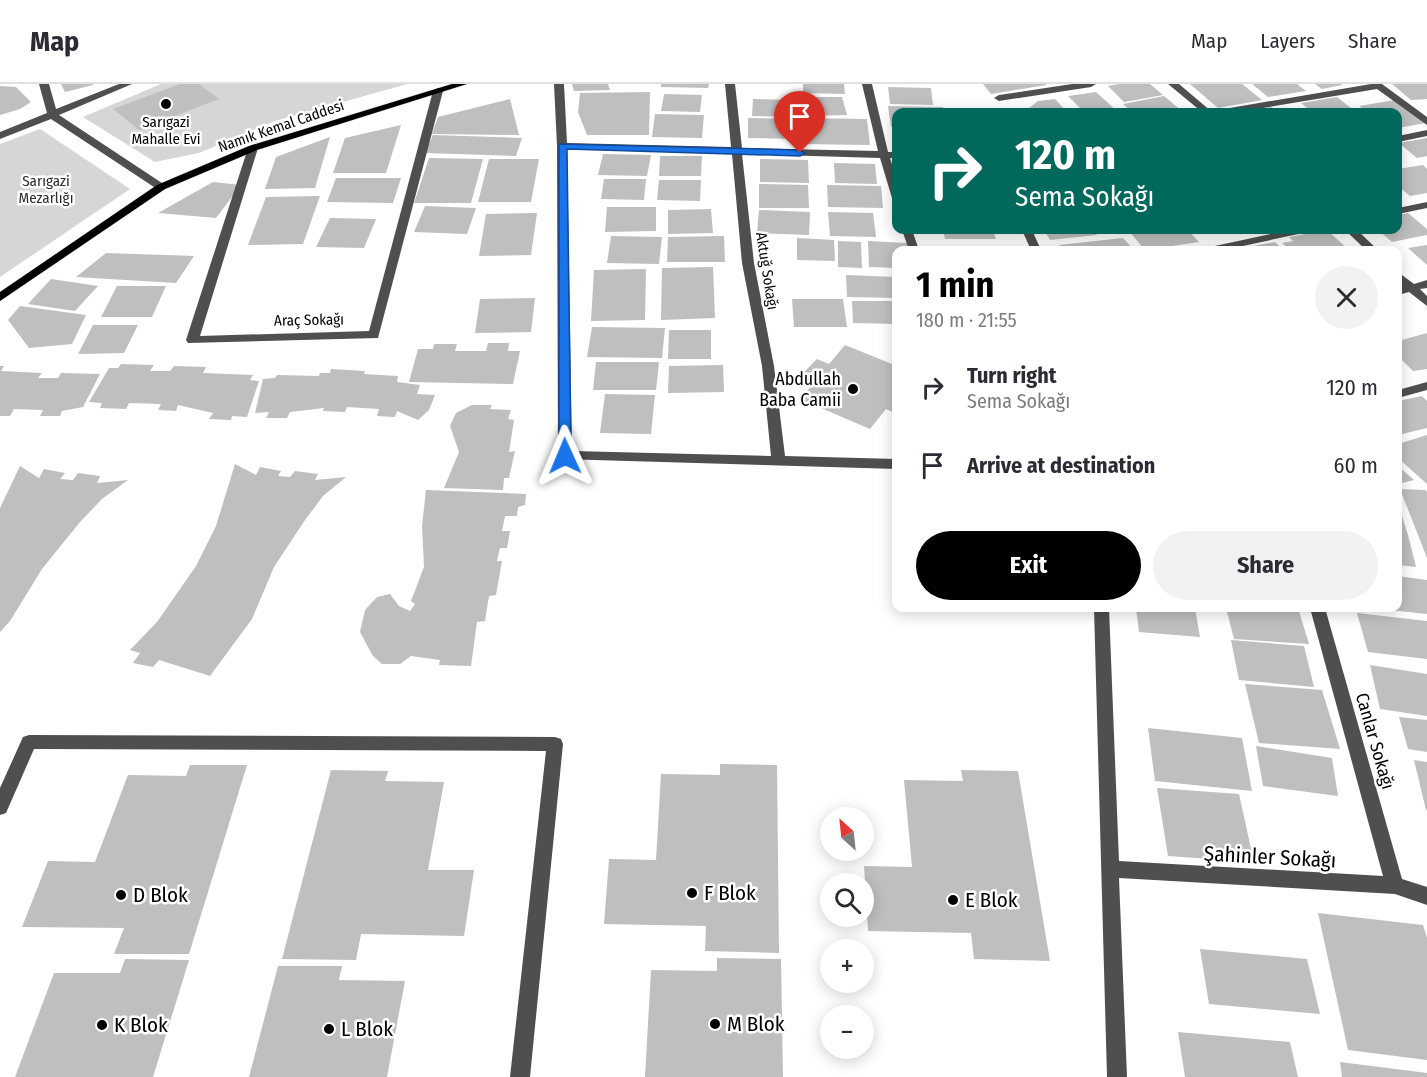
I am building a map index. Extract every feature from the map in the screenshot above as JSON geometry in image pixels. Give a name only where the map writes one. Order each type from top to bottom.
[{"type":"main road","name":"Namık Kemal Caddesi","points":[[0,297],[161,187],[254,148],[462,84]]},
{"type":"street","points":[[44,84],[53,116],[161,187]]},
{"type":"street","points":[[0,136],[127,84]]},
{"type":"street","points":[[559,84],[562,146],[565,456],[892,464]]},
{"type":"street","name":"Aktuğ Sokağı","points":[[730,84],[748,263],[768,366],[779,462]]},
{"type":"street","points":[[867,84],[892,181]]},
{"type":"street","points":[[999,98],[1091,84]]},
{"type":"street","points":[[1173,84],[1202,108]]},
{"type":"street","points":[[1247,108],[1377,85],[1427,122]]},
{"type":"street","name":"Araç Sokağı","points":[[254,148],[192,340],[374,336],[438,91]]},
{"type":"street","points":[[1402,138],[1427,133]]},
{"type":"street","points":[[562,146],[892,155]]},
{"type":"street","points":[[1402,209],[1427,205]]},
{"type":"street","points":[[1228,246],[1284,234]]},
{"type":"street","points":[[1355,234],[1368,246]]},
{"type":"street","points":[[1404,290],[1427,284]]},
{"type":"street","points":[[1404,290],[1427,302]]},
{"type":"street","points":[[1402,393],[1427,386]]},
{"type":"street","points":[[1101,612],[1117,1077]]},
{"type":"street","name":"Canlar Sokağı","points":[[1319,612],[1395,885]]},
{"type":"street","points":[[0,807],[29,742],[555,744],[520,1077]]},
{"type":"street","name":"Şahinler Sokağı","points":[[1109,869],[1395,885],[1427,896]]},
{"type":"green space","points":[[161,84],[407,84],[275,121],[199,153],[155,162],[83,117]]},
{"type":"green space","name":"Sarıgazi Mezarlığı","points":[[40,129],[130,189],[0,277],[0,144]]},
{"type":"building","points":[[61,84],[93,84],[93,85],[65,92]]},
{"type":"building","name":"Sarıgazi Mahalle Evi","points":[[180,84],[199,84],[219,99],[139,130],[113,109]]},
{"type":"building","points":[[572,84],[608,84],[610,90],[574,91]]},
{"type":"building","points":[[661,84],[709,84],[708,88],[661,87]]},
{"type":"building","points":[[803,84],[844,84],[845,94],[803,93]]},
{"type":"building","points":[[983,84],[1046,84],[1046,85],[991,94]]},
{"type":"building","points":[[1150,84],[1163,95],[1124,102],[1108,86]]},
{"type":"building","points":[[1190,84],[1242,84],[1262,100],[1218,108]]},
{"type":"building","points":[[1252,84],[1297,84],[1306,91],[1268,97]]},
{"type":"building","points":[[1315,84],[1342,84],[1342,85],[1322,89]]},
{"type":"building","points":[[1392,84],[1427,84],[1427,99],[1411,100]]},
{"type":"building","points":[[0,86],[16,87],[31,102],[20,109],[0,115]]},
{"type":"building","points":[[888,87],[931,88],[933,105],[890,104]]},
{"type":"building","points":[[650,92],[649,135],[587,135],[578,112],[580,93]]},
{"type":"building","points":[[1096,92],[1114,108],[1080,108],[1068,96]]},
{"type":"building","points":[[664,94],[702,95],[700,112],[661,111]]},
{"type":"building","points":[[1164,96],[1178,108],[1128,108],[1123,104]]},
{"type":"building","points":[[803,97],[842,97],[847,115],[807,116]]},
{"type":"building","points":[[1337,97],[1351,108],[1307,108],[1301,103]]},
{"type":"building","points":[[510,99],[519,135],[432,134],[438,117]]},
{"type":"building","points":[[753,99],[803,100],[803,117],[752,116]]},
{"type":"building","points":[[1055,99],[1063,108],[1029,108],[1038,101]]},
{"type":"building","points":[[1395,100],[1426,123],[1402,127],[1402,108],[1362,108],[1359,106]]},
{"type":"building","points":[[888,106],[943,107],[892,108],[891,127]]},
{"type":"building","points":[[655,114],[704,115],[702,138],[652,137]]},
{"type":"building","points":[[748,118],[794,119],[795,139],[748,138]]},
{"type":"building","points":[[800,118],[867,119],[870,145],[801,144]]},
{"type":"building","points":[[401,125],[386,173],[333,173],[345,138]]},
{"type":"building","points":[[433,135],[522,138],[516,156],[425,153]]},
{"type":"building","points":[[330,137],[315,188],[265,189],[276,157]]},
{"type":"building","points":[[1427,138],[1427,156],[1417,158],[1402,146],[1402,142]]},
{"type":"building","points":[[603,154],[651,155],[647,176],[598,175]]},
{"type":"building","points":[[660,156],[702,156],[701,176],[659,176]]},
{"type":"building","points":[[429,158],[483,159],[471,203],[414,203]]},
{"type":"building","points":[[489,159],[539,159],[531,202],[478,202]]},
{"type":"building","points":[[760,159],[808,160],[809,183],[760,182]]},
{"type":"building","points":[[834,163],[875,164],[877,184],[835,183]]},
{"type":"building","points":[[1423,165],[1427,169],[1427,193],[1410,196],[1402,189],[1402,168]]},
{"type":"building","points":[[336,178],[401,178],[393,203],[327,202]]},
{"type":"building","points":[[604,179],[646,179],[644,200],[601,199]]},
{"type":"building","points":[[659,180],[701,180],[700,201],[657,200]]},
{"type":"building","points":[[213,182],[241,185],[216,218],[158,213]]},
{"type":"building","points":[[759,184],[808,185],[809,208],[759,208]]},
{"type":"building","points":[[827,185],[881,186],[883,208],[828,207]]},
{"type":"building","points":[[320,196],[303,244],[248,245],[266,197]]},
{"type":"building","points":[[425,206],[476,208],[467,234],[414,232]]},
{"type":"building","points":[[607,207],[656,207],[656,231],[605,232]]},
{"type":"building","points":[[711,209],[713,233],[668,234],[668,210]]},
{"type":"building","points":[[759,210],[810,212],[809,235],[757,233]]},
{"type":"building","points":[[828,212],[873,213],[876,237],[830,236]]},
{"type":"building","points":[[537,213],[531,255],[479,256],[486,214]]},
{"type":"building","points":[[1408,213],[1427,229],[1427,235],[1392,242],[1383,234],[1402,234],[1402,214]]},
{"type":"building","points":[[330,218],[376,219],[364,248],[316,247]]},
{"type":"building","points":[[944,234],[994,234],[996,239],[945,239]]},
{"type":"building","points":[[1046,234],[1097,235],[1050,240]]},
{"type":"building","points":[[1131,234],[1192,234],[1199,242],[1172,246],[1142,246]]},
{"type":"building","points":[[1305,234],[1331,234],[1345,246],[1285,246],[1282,243],[1293,241],[1289,237]]},
{"type":"building","points":[[611,236],[662,237],[659,264],[607,263]]},
{"type":"building","points":[[724,236],[725,262],[667,262],[668,237]]},
{"type":"building","points":[[797,238],[834,240],[835,261],[797,260]]},
{"type":"building","points":[[1123,238],[1130,246],[1060,246]]},
{"type":"building","points":[[838,241],[861,242],[862,268],[838,267]]},
{"type":"building","points":[[868,241],[907,243],[907,246],[892,246],[892,268],[869,267]]},
{"type":"building","points":[[1275,242],[1279,246],[1253,246]]},
{"type":"building","points":[[1427,245],[1427,265],[1408,248]]},
{"type":"building","points":[[106,253],[194,256],[176,283],[76,277]]},
{"type":"building","points":[[713,267],[715,318],[661,320],[662,268]]},
{"type":"building","points":[[646,269],[645,320],[591,321],[594,270]]},
{"type":"building","points":[[846,275],[892,277],[892,298],[847,297]]},
{"type":"building","points":[[51,279],[98,286],[75,311],[28,304]]},
{"type":"building","points":[[117,286],[166,286],[152,317],[101,317]]},
{"type":"building","points":[[535,298],[531,332],[475,333],[480,299]]},
{"type":"building","points":[[792,299],[843,299],[847,327],[794,327]]},
{"type":"building","points":[[852,301],[892,301],[892,324],[853,323]]},
{"type":"building","points":[[20,306],[86,315],[72,344],[29,348],[8,320]]},
{"type":"building","points":[[93,325],[138,325],[124,353],[78,354]]},
{"type":"building","points":[[592,327],[665,328],[662,358],[587,357]]},
{"type":"building","points":[[669,330],[711,330],[711,359],[668,359]]},
{"type":"building","points":[[1427,333],[1427,369],[1413,371],[1402,360],[1402,340]]},
{"type":"building","points":[[488,343],[509,343],[508,351],[520,351],[513,384],[409,382],[418,349],[433,349],[434,344],[457,344],[455,351],[486,351]]},
{"type":"building","name":"Abdullah Baba Camii","points":[[845,345],[892,364],[892,412],[886,409],[870,429],[800,399],[817,380],[802,374],[817,359],[829,364]]},
{"type":"building","points":[[596,362],[659,362],[656,390],[593,390]]},
{"type":"building","points":[[121,364],[154,365],[150,371],[170,371],[174,366],[206,367],[203,373],[253,375],[250,380],[259,381],[247,417],[232,416],[231,420],[209,419],[213,413],[178,405],[176,411],[158,410],[161,404],[129,403],[126,409],[100,408],[102,403],[89,402],[109,368],[118,368]]},
{"type":"building","points":[[723,365],[724,392],[668,393],[669,366]]},
{"type":"building","points":[[0,366],[4,366],[1,371],[42,373],[38,378],[58,378],[61,373],[100,374],[83,407],[62,411],[60,416],[40,416],[43,410],[14,409],[10,416],[0,416]]},
{"type":"building","points":[[331,369],[398,376],[397,382],[420,385],[417,394],[435,395],[429,410],[418,420],[397,411],[395,417],[377,416],[379,409],[347,407],[345,412],[323,411],[324,408],[290,412],[287,418],[266,418],[269,412],[255,413],[263,379],[275,378],[277,375],[319,376],[320,373],[330,373]]},
{"type":"building","points":[[605,394],[655,395],[651,434],[600,433]]},
{"type":"building","points":[[1422,396],[1427,401],[1427,428],[1402,434],[1402,400]]},
{"type":"building","points":[[472,405],[492,405],[490,409],[511,410],[508,419],[514,420],[509,452],[515,451],[509,478],[504,478],[503,490],[444,488],[459,452],[450,426],[456,413]]},
{"type":"building","points":[[1427,435],[1427,484],[1402,462],[1402,443]]},
{"type":"building","points":[[235,464],[256,475],[260,467],[281,471],[278,476],[290,477],[295,471],[318,474],[315,480],[346,477],[323,496],[305,520],[274,567],[252,619],[210,676],[159,660],[153,667],[133,663],[140,653],[130,650],[157,622],[196,566],[216,526]]},
{"type":"building","points":[[20,466],[39,478],[44,469],[65,473],[60,479],[73,480],[78,473],[100,476],[97,483],[128,480],[102,499],[80,522],[42,569],[10,621],[0,632],[0,508]]},
{"type":"building","points":[[1402,470],[1414,480],[1402,483]]},
{"type":"building","points":[[1402,489],[1427,492],[1427,558],[1402,494]]},
{"type":"building","points":[[426,490],[526,494],[525,505],[518,507],[517,516],[505,516],[502,531],[510,531],[507,548],[500,548],[497,561],[502,561],[496,595],[489,596],[485,621],[477,622],[471,666],[439,665],[440,660],[411,656],[400,664],[382,664],[373,656],[360,632],[365,610],[377,597],[390,594],[399,606],[410,611],[415,604],[411,601],[424,567],[422,526]]},
{"type":"building","points":[[1402,516],[1408,535],[1416,567],[1402,565]]},
{"type":"building","points":[[1402,577],[1427,580],[1427,614],[1402,611]]},
{"type":"building","points":[[1136,612],[1196,612],[1200,637],[1139,632]]},
{"type":"building","points":[[1227,612],[1299,612],[1309,644],[1234,639]]},
{"type":"building","points":[[1357,613],[1427,621],[1427,659],[1368,652]]},
{"type":"building","points":[[1231,640],[1304,646],[1314,687],[1239,680]]},
{"type":"building","points":[[1370,665],[1427,674],[1427,716],[1380,709]]},
{"type":"building","points":[[1245,684],[1322,690],[1340,749],[1259,743]]},
{"type":"building","points":[[1399,717],[1427,720],[1427,752],[1408,749]]},
{"type":"building","points":[[1148,728],[1242,738],[1252,791],[1155,781]]},
{"type":"building","points":[[1256,746],[1332,758],[1338,796],[1263,786]]},
{"type":"building","points":[[1414,760],[1427,762],[1427,810],[1426,810]]},
{"type":"building","points":[[720,764],[777,765],[779,953],[705,951],[706,926],[604,924],[609,859],[656,860],[661,774],[720,775]]},
{"type":"building","points":[[190,765],[247,765],[189,954],[114,954],[124,928],[22,927],[48,861],[95,862],[128,775],[186,776]]},
{"type":"building","points":[[331,770],[388,771],[385,781],[444,782],[428,870],[474,870],[464,936],[361,934],[356,960],[282,959]]},
{"type":"building","points":[[961,770],[1018,771],[1050,961],[974,959],[971,933],[868,931],[868,927],[874,927],[874,873],[864,873],[864,866],[912,867],[904,780],[963,781]]},
{"type":"building","points":[[1157,788],[1239,794],[1254,862],[1168,856]]},
{"type":"building","points":[[1318,913],[1423,925],[1427,938],[1427,1060],[1348,1050]]},
{"type":"building","points":[[1200,949],[1307,959],[1320,1014],[1209,1004]]},
{"type":"building","name":"M Blok","points":[[717,958],[781,959],[783,1077],[645,1077],[651,970],[717,971]]},
{"type":"building","name":"K Blok","points":[[125,959],[189,960],[153,1077],[15,1077],[54,973],[120,973]]},
{"type":"building","name":"L Blok","points":[[278,966],[342,966],[339,980],[405,981],[387,1077],[249,1077]]},
{"type":"building","points":[[1178,1032],[1290,1042],[1298,1077],[1185,1077]]},
{"type":"building","points":[[1340,1062],[1427,1073],[1427,1077],[1342,1077]]},
{"type":"place","name":"Sarıgazi Mahalle Evi","points":[[166,104]]},
{"type":"place","name":"Abdullah Baba Camii","points":[[853,389]]},
{"type":"place","name":"F Blok","points":[[692,893]]},
{"type":"place","name":"D Blok","points":[[121,895]]},
{"type":"place","name":"E Blok","points":[[953,900]]},
{"type":"place","name":"M Blok","points":[[715,1024]]},
{"type":"place","name":"K Blok","points":[[102,1025]]},
{"type":"place","name":"L Blok","points":[[329,1029]]},
{"type":"route","points":[[565,456],[562,146],[800,153]]}]
